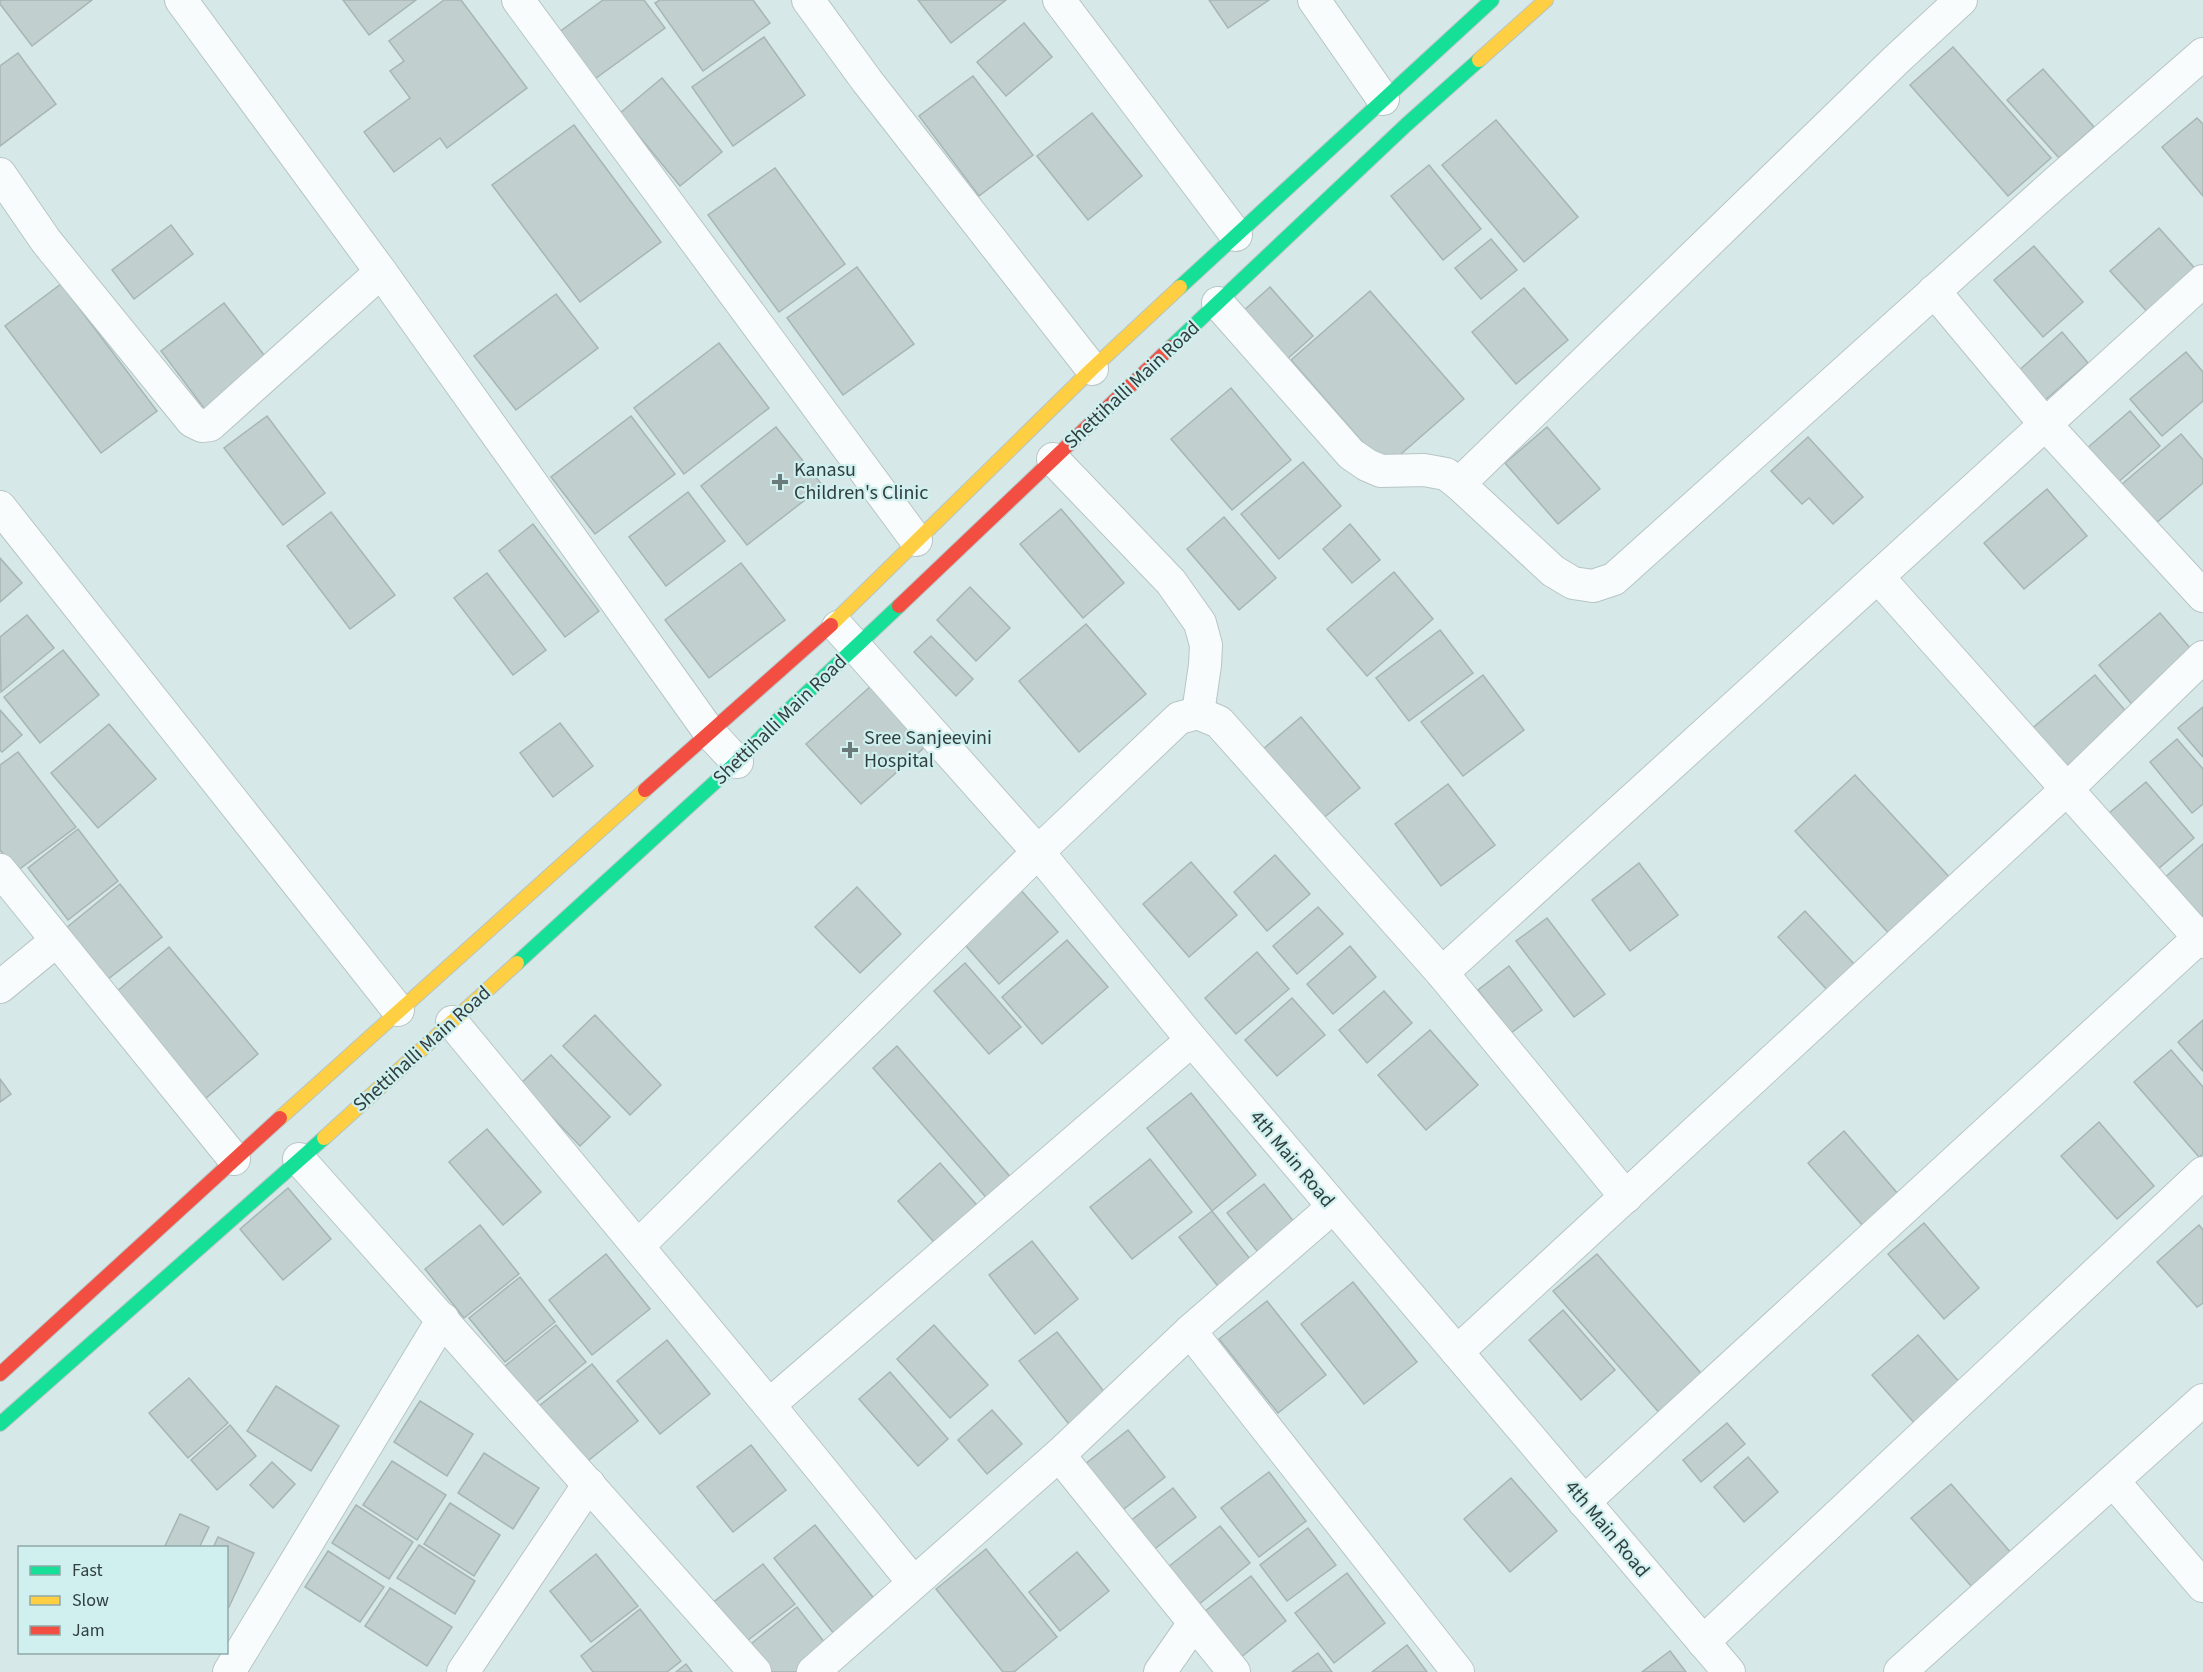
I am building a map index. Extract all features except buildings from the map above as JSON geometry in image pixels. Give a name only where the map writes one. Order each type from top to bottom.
[{"type":"main road","name":"Shettihalli Main Road","points":[[0,1374],[398,1010],[834,622],[1092,369],[1492,0]]},
{"type":"main road","name":"Shettihalli Main Road","points":[[0,1424],[452,1022],[737,762],[1406,125],[1546,0]]},
{"type":"street","points":[[182,0],[381,272],[710,733],[737,762]]},
{"type":"street","points":[[518,0],[916,540]]},
{"type":"street","points":[[808,0],[867,81],[1092,369]]},
{"type":"street","points":[[1059,0],[1236,234]]},
{"type":"street","points":[[1314,0],[1383,99]]},
{"type":"street","points":[[1459,484],[1897,59],[1961,0]]},
{"type":"street","points":[[1218,303],[1351,454],[1367,465],[1382,471],[1424,470],[1446,474],[1553,571],[1573,584],[1593,586],[1614,579],[2054,184],[2203,54]]},
{"type":"street","points":[[0,174],[46,241],[192,421],[202,426],[210,425],[381,272]]},
{"type":"street","points":[[1442,973],[2203,281]]},
{"type":"street","points":[[1934,291],[2045,423],[2203,596]]},
{"type":"street","points":[[1053,459],[1171,582],[1200,623],[1206,645],[1198,713]]},
{"type":"street","points":[[0,507],[398,1010]]},
{"type":"street","points":[[1584,1502],[2202,938],[1878,577]]},
{"type":"street","name":"4th Main Road","points":[[834,622],[1038,852],[1192,1040],[1729,1672]]},
{"type":"street","points":[[1456,1352],[2067,789],[2203,657]]},
{"type":"street","points":[[638,1246],[1038,852],[1179,718],[1198,713],[1219,722],[1442,973],[1626,1197]]},
{"type":"street","points":[[0,870],[234,1160]]},
{"type":"street","points":[[0,987],[56,940]]},
{"type":"street","points":[[452,1022],[769,1404],[913,1582]]},
{"type":"street","points":[[769,1404],[1192,1040]]},
{"type":"street","points":[[299,1159],[755,1672]]},
{"type":"street","points":[[1703,1642],[2203,1173]]},
{"type":"street","points":[[813,1672],[1059,1455],[1190,1331],[1333,1207]]},
{"type":"street","points":[[229,1672],[443,1319]]},
{"type":"street","points":[[1190,1331],[1458,1672]]},
{"type":"street","points":[[1900,1672],[2203,1400]]},
{"type":"street","points":[[1059,1455],[1234,1672]]},
{"type":"street","points":[[2112,1481],[2203,1586]]},
{"type":"street","points":[[463,1672],[589,1484]]},
{"type":"street","points":[[1160,1672],[1194,1623]]},
{"type":"traffic: fast","points":[[1180,287],[1492,0]]},
{"type":"traffic: fast","points":[[1171,347],[1406,125],[1479,60]]},
{"type":"traffic: fast","points":[[517,963],[737,762],[779,719],[899,606]]},
{"type":"traffic: fast","points":[[0,1424],[324,1138]]},
{"type":"traffic: slow","points":[[1479,60],[1546,0]]},
{"type":"traffic: slow","points":[[831,625],[1092,369],[1180,287]]},
{"type":"traffic: slow","points":[[280,1118],[645,790]]},
{"type":"traffic: slow","points":[[324,1138],[517,963]]},
{"type":"traffic: jam","points":[[899,606],[1171,347]]},
{"type":"traffic: jam","points":[[645,790],[831,625]]},
{"type":"traffic: jam","points":[[0,1374],[280,1118]]},
{"type":"place","name":"Kanasu Children's Clinic","points":[[780,482]]},
{"type":"place","name":"Sree Sanjeevini Hospital","points":[[850,750]]}]
